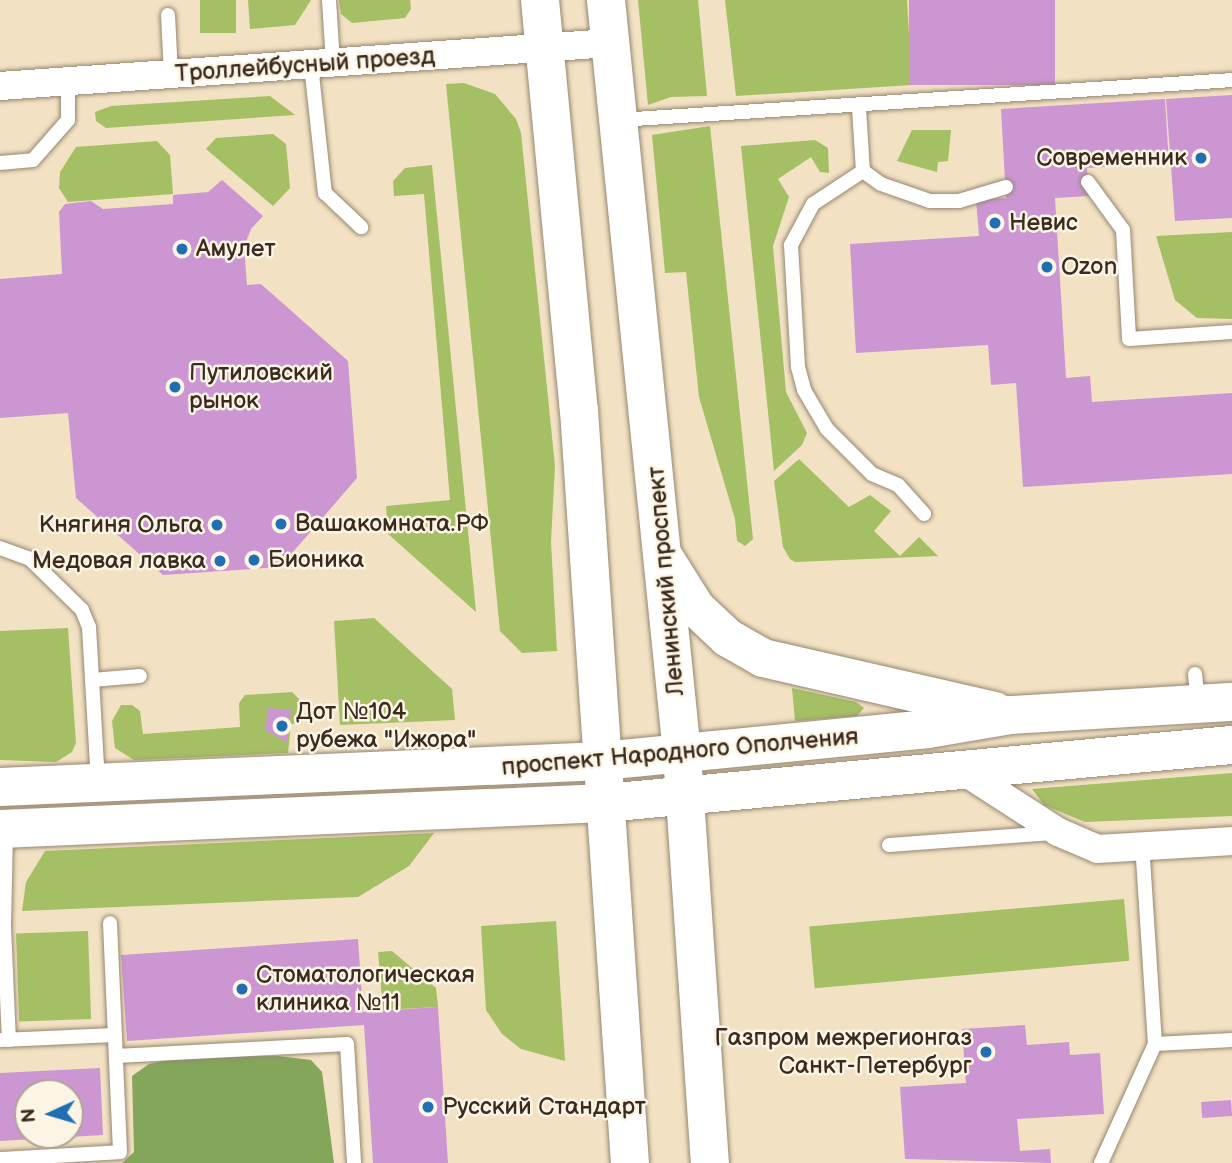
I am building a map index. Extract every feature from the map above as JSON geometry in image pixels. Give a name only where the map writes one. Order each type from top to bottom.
[{"type":"main road","points":[[540,0],[579,411],[630,1163]]},
{"type":"main road","name":"Ленинский проспект","points":[[606,0],[686,796],[710,1163]]},
{"type":"main road","points":[[664,557],[696,608],[728,638],[763,658],[1011,715]]},
{"type":"main road","name":"проспект Народного Ополчения","points":[[0,787],[99,786],[602,761],[928,729],[1011,715],[1208,693]]},
{"type":"main road","name":"проспект Народного Ополчения","points":[[3,830],[605,803],[965,772],[1232,745]]},
{"type":"street","name":"Троллейбусный проезд","points":[[0,86],[610,43]]},
{"type":"street","points":[[965,772],[1058,832],[1098,849],[1232,841]]},
{"type":"lane","points":[[329,0],[322,64],[325,193],[361,227]]},
{"type":"lane","points":[[168,15],[171,75]]},
{"type":"lane","points":[[619,120],[807,107],[859,108],[1232,80]]},
{"type":"lane","points":[[0,163],[33,160],[68,120],[68,82]]},
{"type":"lane","points":[[859,108],[863,171]]},
{"type":"lane","points":[[863,171],[903,194],[930,201],[959,201],[1006,187]]},
{"type":"lane","points":[[863,171],[813,204],[792,245],[798,367],[804,390],[827,429],[872,474],[898,485],[924,514]]},
{"type":"lane","points":[[1088,182],[1124,230],[1129,339],[1232,332]]},
{"type":"lane","points":[[0,548],[30,559],[82,610],[89,627],[99,786]]},
{"type":"lane","points":[[92,680],[140,677]]},
{"type":"lane","points":[[3,830],[5,1040],[115,1035]]},
{"type":"lane","points":[[889,845],[1058,832]]},
{"type":"lane","points":[[1101,1163],[1155,1044],[1142,845]]},
{"type":"lane","points":[[0,1159],[120,1152],[110,923]]},
{"type":"lane","points":[[1155,1044],[1232,1040]]},
{"type":"lane","points":[[116,1056],[347,1044],[354,1163]]},
{"type":"green space","points":[[200,0],[236,0],[236,33],[200,33]]},
{"type":"green space","points":[[248,0],[311,0],[295,25],[250,29]]},
{"type":"green space","points":[[339,0],[410,0],[411,9],[405,18],[352,23],[341,14]]},
{"type":"green space","points":[[638,0],[698,0],[707,96],[671,97],[648,105]]},
{"type":"green space","points":[[725,0],[907,0],[912,85],[736,96]]},
{"type":"green space","points":[[464,83],[495,94],[516,119],[521,133],[555,466],[551,542],[557,651],[522,653],[500,631],[446,84]]},
{"type":"green space","points":[[270,96],[295,115],[106,128],[96,121],[95,112],[111,106]]},
{"type":"green space","points":[[710,126],[753,539],[745,546],[737,541],[735,519],[699,397],[686,272],[665,273],[652,135]]},
{"type":"green space","points":[[912,130],[951,130],[948,161],[938,162],[937,172],[897,161]]},
{"type":"green space","points":[[273,134],[286,144],[290,188],[273,206],[206,149],[216,138]]},
{"type":"green space","points":[[815,140],[828,148],[829,173],[820,172],[811,157],[778,179],[789,197],[773,246],[786,392],[807,433],[802,445],[774,471],[741,146]]},
{"type":"green space","points":[[157,141],[170,155],[173,194],[68,202],[59,188],[60,172],[76,147]]},
{"type":"green space","points":[[432,165],[476,612],[388,534],[386,506],[450,500],[424,194],[394,196],[393,181],[405,168]]},
{"type":"green space","points":[[1232,232],[1232,319],[1197,318],[1175,300],[1156,236]]},
{"type":"green space","points":[[799,459],[849,507],[870,495],[891,511],[874,531],[900,556],[919,537],[938,556],[795,562],[790,559],[783,547],[774,481]]},
{"type":"green space","points":[[374,618],[452,689],[455,720],[340,725],[334,621]]},
{"type":"green space","points":[[68,628],[76,743],[72,752],[56,762],[0,760],[0,631]]},
{"type":"green space","points":[[792,688],[856,702],[864,708],[857,716],[795,721]]},
{"type":"green space","points":[[292,692],[299,699],[300,723],[291,724],[288,753],[134,760],[115,748],[112,721],[121,705],[132,705],[140,711],[143,734],[240,727],[239,703],[245,695]]},
{"type":"green space","points":[[1232,773],[1232,816],[1085,822],[1044,805],[1032,789]]},
{"type":"green space","points":[[434,833],[409,866],[358,897],[22,911],[26,882],[45,851]]},
{"type":"green space","points":[[1124,899],[1129,961],[815,988],[809,927]]},
{"type":"green space","points":[[556,921],[565,1061],[521,1049],[502,1034],[486,1010],[481,926]]},
{"type":"green space","points":[[88,931],[91,1019],[19,1021],[16,934]]},
{"type":"green space","points":[[392,951],[436,988],[438,1007],[383,1010],[378,952]]},
{"type":"green space","points":[[278,1056],[311,1060],[322,1072],[334,1163],[122,1163],[134,1152],[132,1076],[149,1064],[181,1057]]},
{"type":"building","points":[[909,0],[1055,0],[1055,85],[909,85]]},
{"type":"building","name":"Современник","points":[[1232,95],[1232,218],[1175,221],[1166,99]]},
{"type":"building","points":[[1165,99],[1169,163],[1087,168],[1089,196],[1055,198],[1066,378],[1090,376],[1092,402],[1232,393],[1232,474],[1023,487],[1016,383],[991,385],[988,345],[856,353],[850,244],[979,236],[976,200],[1006,198],[1001,109]]},
{"type":"building","name":"Путиловский рынок","points":[[222,180],[263,216],[251,229],[244,247],[247,285],[261,284],[348,361],[357,478],[280,567],[163,575],[76,498],[68,413],[0,418],[0,279],[62,274],[59,212],[65,204],[91,201],[103,209],[173,204],[173,195],[208,192]]},
{"type":"building","points":[[268,708],[291,710],[287,742],[265,730]]},
{"type":"building","name":"Стоматологическая клиника №11","points":[[358,939],[363,1012],[438,1007],[448,1163],[373,1163],[364,1025],[127,1041],[121,955]]},
{"type":"building","points":[[1025,1025],[1027,1045],[1069,1042],[1070,1055],[1100,1053],[1104,1114],[1017,1119],[1020,1151],[1050,1149],[1051,1163],[905,1159],[900,1087],[966,1083],[962,1029]]},
{"type":"building","points":[[100,1068],[103,1135],[84,1136],[84,1079],[14,1079],[14,1140],[0,1141],[0,1073]]},
{"type":"building","points":[[1231,1100],[1232,1116],[1202,1118],[1201,1102]]},
{"type":"place","name":"Современник","points":[[1201,158]]},
{"type":"place","name":"Невис","points":[[995,223]]},
{"type":"place","name":"Амулет","points":[[182,249]]},
{"type":"place","name":"Ozon","points":[[1047,267]]},
{"type":"place","name":"Путиловский рынок","points":[[175,387]]},
{"type":"place","name":"Вашакомната.РФ","points":[[281,524]]},
{"type":"place","name":"Княгиня Ольга","points":[[217,525]]},
{"type":"place","name":"Бионика","points":[[254,560]]},
{"type":"place","name":"Медовая лавка","points":[[220,561]]},
{"type":"place","name":"Дот №104 рубежа \"Ижора\"","points":[[282,726]]},
{"type":"place","name":"Стоматологическая клиника №11","points":[[242,989]]},
{"type":"place","name":"Газпром межрегионгаз Санкт-Петербург","points":[[986,1052]]},
{"type":"place","name":"Русский Стандарт","points":[[428,1107]]}]
